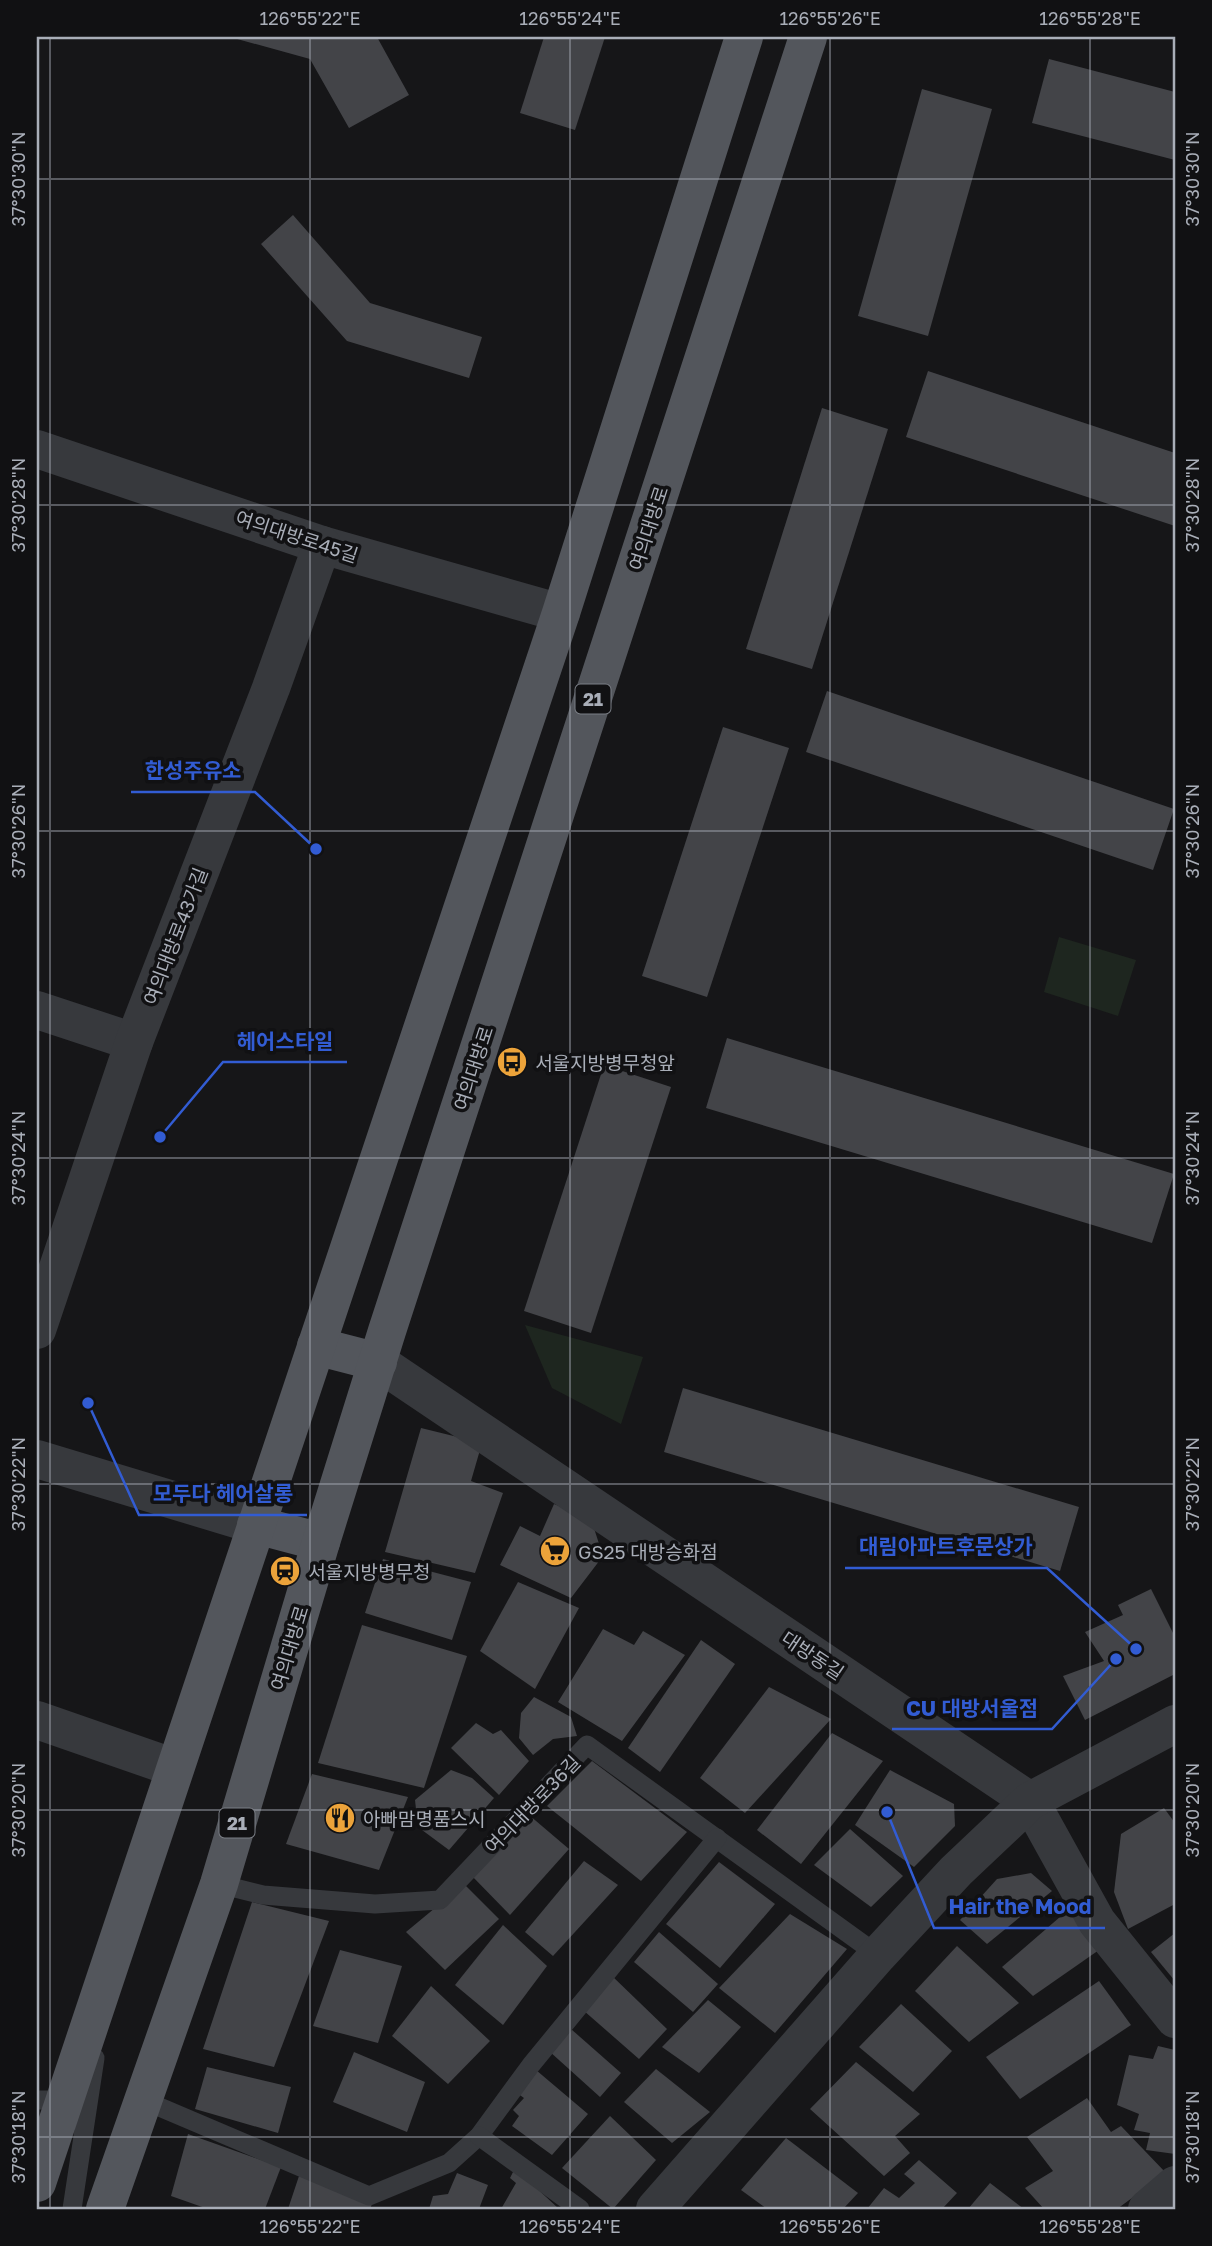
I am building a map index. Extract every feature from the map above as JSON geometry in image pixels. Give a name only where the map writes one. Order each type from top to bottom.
[{"type":"main road","points":[[37,2183],[50,2100],[108,1970],[561,613],[744,37]]},
{"type":"main road","name":"여의대방로","points":[[106,2209],[219,1884],[378,1362],[808,37]]},
{"type":"main road","points":[[316,1346],[378,1362]]},
{"type":"main road","points":[[256,1525],[321,1542]]},
{"type":"street","name":"여의대방로45길","points":[[37,449],[322,545],[561,613]]},
{"type":"street","name":"여의대방로43가길","points":[[37,1330],[134,1042],[271,688],[322,545]]},
{"type":"street","points":[[37,1010],[134,1042]]},
{"type":"street","name":"대방동길","points":[[378,1362],[1030,1801],[1097,1922],[1175,2019]]},
{"type":"street","points":[[37,1460],[256,1525]]},
{"type":"street","points":[[37,1720],[175,1768]]},
{"type":"street","points":[[655,2209],[878,1955],[956,1871],[1030,1801],[1175,1724]]},
{"type":"street","points":[[1147,2209],[1175,2185]]},
{"type":"lane","name":"여의대방로36길","points":[[219,1884],[262,1895],[375,1904],[440,1900],[587,1745],[878,1955]]},
{"type":"lane","points":[[143,2100],[369,2196],[449,2163],[479,2136],[531,2064],[717,1838]]},
{"type":"lane","points":[[72,2209],[108,1970]]},
{"type":"lane","points":[[479,2136],[580,2209]]},
{"type":"shaded area","points":[[1059,937],[1136,960],[1118,1016],[1044,992]]},
{"type":"shaded area","points":[[525,1325],[643,1357],[621,1424],[552,1388]]},
{"type":"building","points":[[230,37],[377,37],[409,95],[349,128],[310,59]]},
{"type":"building","points":[[544,37],[605,37],[575,130],[520,113]]},
{"type":"building","points":[[1049,59],[1175,92],[1175,160],[1032,123]]},
{"type":"building","points":[[922,89],[992,109],[928,336],[858,316]]},
{"type":"building","points":[[293,215],[370,303],[482,337],[469,378],[347,341],[261,244]]},
{"type":"building","points":[[928,371],[1175,453],[1175,526],[906,437]]},
{"type":"building","points":[[822,408],[888,429],[812,669],[746,649]]},
{"type":"building","points":[[827,691],[1174,809],[1153,870],[806,752]]},
{"type":"building","points":[[723,727],[789,748],[707,997],[642,976]]},
{"type":"building","points":[[727,1038],[1174,1174],[1152,1243],[706,1108]]},
{"type":"building","points":[[604,1065],[671,1087],[591,1333],[524,1311]]},
{"type":"building","points":[[683,1388],[1079,1507],[1060,1571],[664,1452]]},
{"type":"building","points":[[421,1428],[482,1443],[471,1481],[503,1493],[475,1573],[385,1552]]},
{"type":"building","points":[[554,1504],[591,1519],[603,1556],[571,1598],[500,1565],[520,1526],[540,1536]]},
{"type":"building","points":[[383,1559],[471,1582],[452,1640],[365,1613]]},
{"type":"building","points":[[518,1582],[579,1608],[535,1689],[480,1651]]},
{"type":"building","points":[[1151,1589],[1175,1637],[1175,1674],[1085,1720],[1063,1676],[1104,1661],[1085,1632],[1123,1615],[1118,1605]]},
{"type":"building","points":[[362,1625],[467,1656],[424,1788],[318,1763]]},
{"type":"building","points":[[603,1629],[634,1645],[643,1631],[685,1655],[622,1741],[558,1702]]},
{"type":"building","points":[[701,1640],[735,1664],[660,1772],[628,1748]]},
{"type":"building","points":[[769,1687],[831,1719],[745,1813],[700,1778]]},
{"type":"building","points":[[534,1697],[571,1717],[577,1736],[553,1739],[533,1755],[519,1738],[521,1713]]},
{"type":"building","points":[[476,1723],[493,1734],[501,1730],[529,1761],[499,1795],[451,1748]]},
{"type":"building","points":[[832,1733],[883,1761],[801,1864],[757,1830]]},
{"type":"building","points":[[592,1761],[687,1832],[641,1881],[547,1806]]},
{"type":"building","points":[[451,1770],[472,1778],[494,1798],[449,1850],[418,1827],[415,1800]]},
{"type":"building","points":[[890,1770],[954,1804],[955,1826],[914,1867],[855,1825]]},
{"type":"building","points":[[312,1774],[408,1797],[379,1870],[286,1844]]},
{"type":"building","points":[[1164,1808],[1175,1823],[1175,1904],[1128,1929],[1114,1892],[1121,1834]]},
{"type":"building","points":[[529,1815],[569,1849],[510,1915],[471,1875]]},
{"type":"building","points":[[850,1829],[903,1876],[871,1907],[814,1865]]},
{"type":"building","points":[[584,1861],[618,1885],[553,1956],[525,1932]]},
{"type":"building","points":[[719,1862],[775,1904],[720,1968],[666,1924]]},
{"type":"building","points":[[1031,1873],[1052,1891],[987,1944],[960,1920],[997,1879]]},
{"type":"building","points":[[464,1884],[499,1919],[445,1970],[406,1932]]},
{"type":"building","points":[[252,1902],[329,1921],[274,2067],[203,2049]]},
{"type":"building","points":[[1068,1910],[1099,1950],[1033,1996],[1002,1967]]},
{"type":"building","points":[[790,1914],[847,1949],[775,2033],[719,1988]]},
{"type":"building","points":[[503,1925],[547,1966],[503,2025],[455,1985]]},
{"type":"building","points":[[659,1932],[718,1984],[693,2012],[634,1962]]},
{"type":"building","points":[[1175,1933],[1175,1981],[1151,1952]]},
{"type":"building","points":[[957,1946],[1019,2003],[969,2042],[915,1991]]},
{"type":"building","points":[[340,1950],[402,1966],[378,2043],[313,2026]]},
{"type":"building","points":[[611,1975],[667,2029],[639,2059],[583,2010]]},
{"type":"building","points":[[1099,1981],[1131,2025],[1020,2099],[986,2057]]},
{"type":"building","points":[[431,1986],[490,2041],[448,2084],[392,2036]]},
{"type":"building","points":[[708,2000],[741,2027],[699,2073],[662,2047]]},
{"type":"building","points":[[901,2004],[952,2051],[913,2092],[859,2047]]},
{"type":"building","points":[[571,2029],[621,2073],[600,2097],[549,2051]]},
{"type":"building","points":[[1158,2046],[1175,2050],[1175,2154],[1146,2150],[1150,2133],[1134,2130],[1139,2114],[1117,2105],[1129,2055],[1153,2059]]},
{"type":"building","points":[[354,2052],[425,2082],[407,2132],[333,2102]]},
{"type":"building","points":[[856,2062],[920,2114],[895,2136],[910,2153],[884,2176],[810,2109]]},
{"type":"building","points":[[207,2067],[291,2087],[278,2133],[195,2109]]},
{"type":"building","points":[[656,2069],[710,2112],[672,2143],[624,2102]]},
{"type":"building","points":[[536,2070],[588,2114],[552,2155],[512,2126],[519,2116],[513,2110],[524,2098],[517,2093]]},
{"type":"building","points":[[1087,2098],[1111,2132],[1121,2126],[1166,2173],[1117,2209],[1044,2209],[1025,2188],[1053,2171],[1027,2137]]},
{"type":"building","points":[[610,2116],[656,2160],[613,2209],[562,2168]]},
{"type":"building","points":[[188,2134],[281,2167],[265,2209],[208,2209],[171,2196]]},
{"type":"building","points":[[786,2138],[858,2193],[843,2209],[767,2209],[741,2190]]},
{"type":"building","points":[[919,2160],[957,2193],[942,2209],[867,2209],[884,2188],[899,2198],[915,2183],[904,2174]]},
{"type":"building","points":[[515,2168],[559,2209],[501,2209],[516,2183],[510,2178]]},
{"type":"building","points":[[457,2173],[488,2185],[479,2209],[429,2209],[433,2196],[448,2194]]},
{"type":"building","points":[[299,2176],[372,2204],[370,2209],[288,2209]]},
{"type":"building","points":[[990,2183],[1024,2209],[968,2209]]},
{"type":"place","name":"한성주유소","points":[[316,849]]},
{"type":"place","name":"서울지방병무청앞","points":[[512,1062]]},
{"type":"place","name":"헤어스타일","points":[[160,1137]]},
{"type":"place","name":"모두다 헤어살롱","points":[[88,1403]]},
{"type":"place","name":"GS25 대방승화점","points":[[555,1551]]},
{"type":"place","name":"서울지방병무청","points":[[285,1571]]},
{"type":"place","name":"대림아파트후문상가","points":[[1136,1649]]},
{"type":"place","name":"CU 대방서울점","points":[[1116,1659]]},
{"type":"place","name":"Hair the Mood","points":[[887,1812]]},
{"type":"place","name":"아빠맘명품스시","points":[[340,1818]]}]
